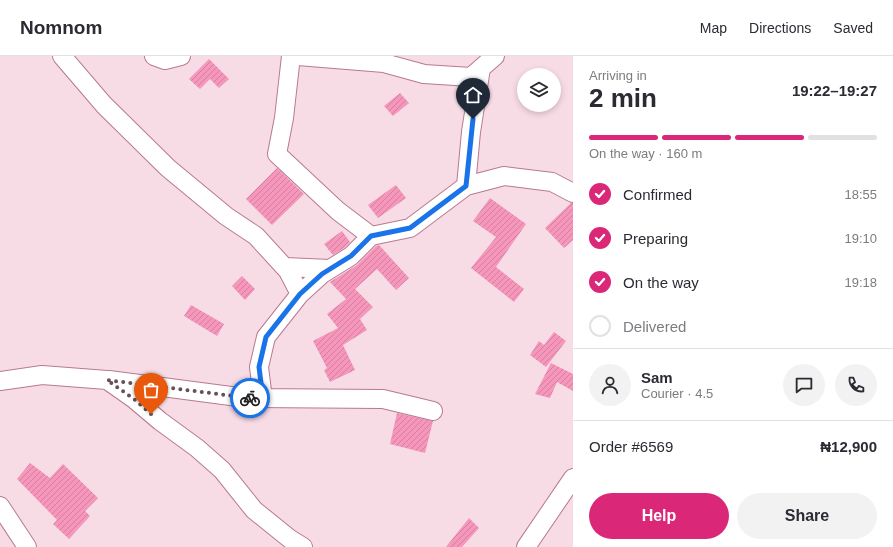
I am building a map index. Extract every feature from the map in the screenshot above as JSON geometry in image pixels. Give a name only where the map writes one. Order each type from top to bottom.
[{"type":"street","points":[[62,56],[104,105],[168,168],[226,216],[256,236],[285,267],[300,294]]},
{"type":"street","points":[[154,56],[164,60],[181,56]]},
{"type":"street","points":[[291,56],[284,118],[277,154],[338,211],[371,236]]},
{"type":"street","points":[[298,56],[384,63],[424,74],[471,77],[495,56]]},
{"type":"street","points":[[466,186],[471,132],[481,68]]},
{"type":"street","points":[[263,399],[259,367],[266,337],[300,294],[322,274],[351,256],[371,236],[410,228],[466,186],[504,176],[552,182],[573,193]]},
{"type":"street","points":[[285,267],[330,269]]},
{"type":"street","points":[[0,381],[42,375],[107,380],[246,398],[383,399],[433,411]]},
{"type":"street","points":[[107,380],[197,448],[222,470],[254,510],[290,539],[303,547]]},
{"type":"street","points":[[526,547],[573,478]]},
{"type":"street","points":[[0,506],[6,529],[27,547]]},
{"type":"building","points":[[209,59],[229,79],[219,88],[210,79],[200,89],[189,79]]},
{"type":"building","points":[[400,93],[409,103],[393,116],[384,106]]},
{"type":"building","points":[[277,168],[304,194],[272,225],[246,199]]},
{"type":"building","points":[[396,185],[406,198],[378,218],[368,205]]},
{"type":"building","points":[[490,198],[526,224],[496,267],[524,289],[514,302],[471,268],[496,237],[473,221]]},
{"type":"building","points":[[571,203],[573,203],[573,240],[564,248],[545,228]]},
{"type":"building","points":[[342,231],[350,242],[333,255],[324,244]]},
{"type":"building","points":[[379,245],[409,278],[396,290],[377,269],[355,289],[373,307],[360,319],[367,330],[343,345],[355,370],[330,382],[324,370],[327,368],[313,341],[338,328],[327,314],[346,299],[330,282],[357,265],[376,246]]},
{"type":"building","points":[[242,276],[255,289],[245,300],[232,286]]},
{"type":"building","points":[[191,305],[224,324],[217,336],[184,316]]},
{"type":"building","points":[[554,332],[566,341],[546,367],[530,355],[539,341],[544,345]]},
{"type":"building","points":[[551,363],[573,374],[573,391],[557,382],[550,398],[535,394]]},
{"type":"building","points":[[397,413],[433,421],[425,453],[390,444]]},
{"type":"building","points":[[30,463],[50,478],[63,464],[98,498],[85,511],[90,516],[69,539],[53,524],[57,520],[17,479]]},
{"type":"building","points":[[469,518],[479,528],[462,547],[446,547]]},
{"type":"way so far","points":[[151,414],[134,399],[107,380],[250,398]]},
{"type":"route","points":[[250,398],[263,399],[259,367],[266,337],[300,294],[322,274],[351,256],[371,236],[410,228],[466,186],[473,119]]}]
